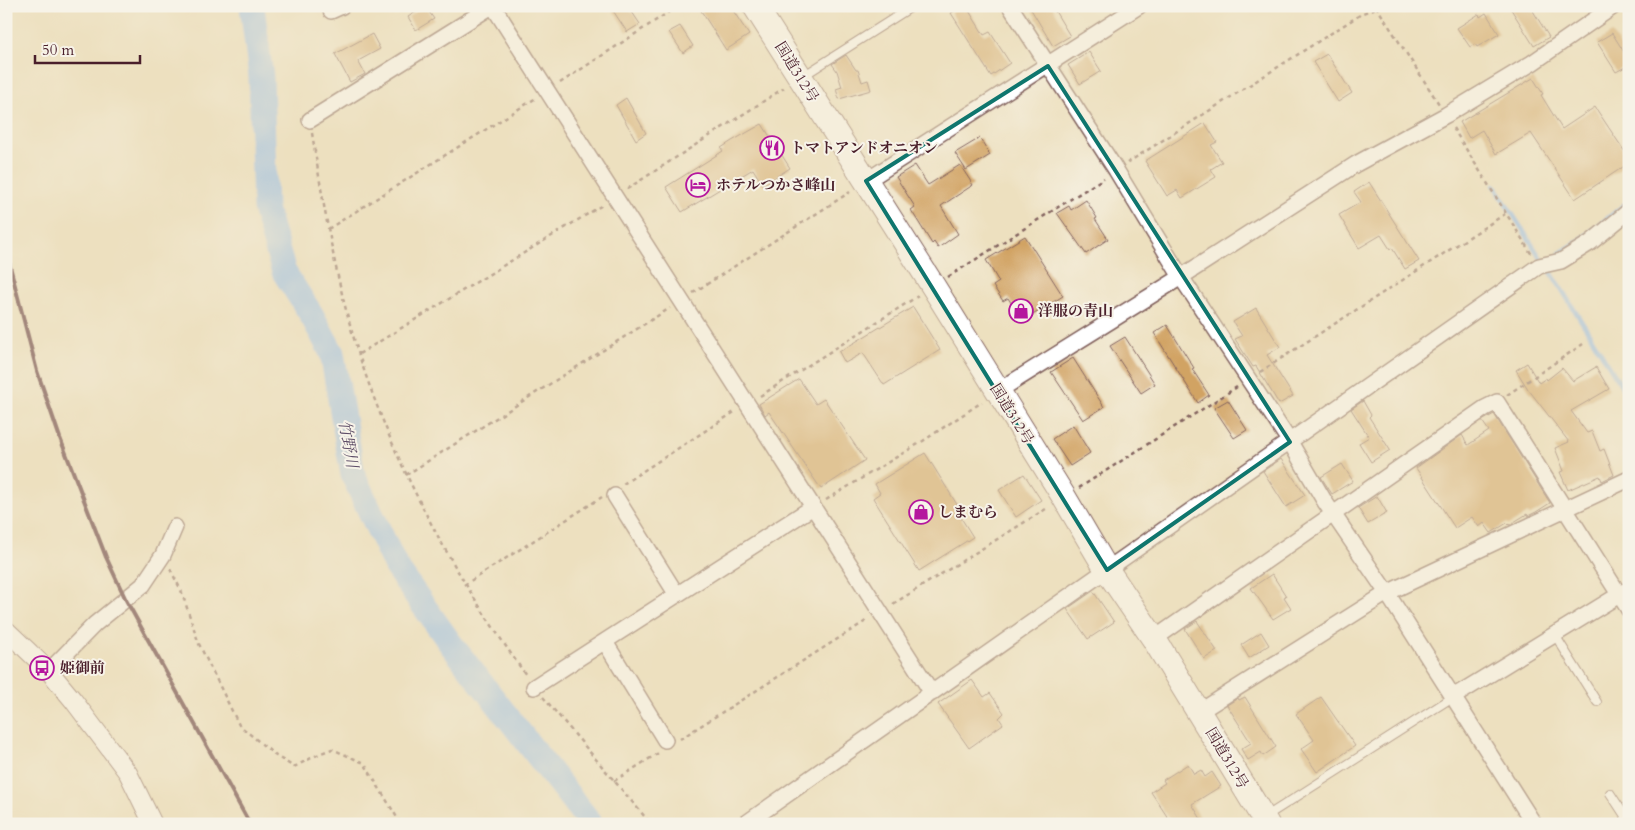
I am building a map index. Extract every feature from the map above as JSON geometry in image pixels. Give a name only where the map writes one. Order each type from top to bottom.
[{"type":"highway","name":"国道312号","points":[[756,6],[933,286],[1107,570],[1154,639],[1265,821]]},
{"type":"street","points":[[331,6],[331,11],[342,6]]},
{"type":"street","points":[[310,120],[493,6],[932,694]]},
{"type":"street","points":[[1010,6],[1116,170],[1181,277],[1290,442],[1333,513],[1387,593],[1534,824]]},
{"type":"street","points":[[866,181],[1139,6]]},
{"type":"street","points":[[998,391],[1181,277],[1356,164],[1446,115],[1532,63],[1614,6]]},
{"type":"street","points":[[745,824],[1539,266],[1561,261],[1590,243],[1629,211]]},
{"type":"street","points":[[1154,639],[1333,513],[1485,408],[1497,402],[1622,591],[1629,610]]},
{"type":"street","points":[[1199,712],[1387,593],[1629,479]]},
{"type":"street","points":[[615,491],[677,595]]},
{"type":"street","points":[[534,687],[814,507]]},
{"type":"street","points":[[49,671],[95,624],[144,585],[163,556],[175,527]]},
{"type":"street","points":[[1453,697],[1555,635],[1622,591]]},
{"type":"street","points":[[6,630],[49,671],[73,700],[128,773],[153,824]]},
{"type":"street","points":[[605,642],[665,740]]},
{"type":"lane","points":[[800,77],[913,6]]},
{"type":"lane","points":[[1555,635],[1597,702]]},
{"type":"lane","points":[[1265,821],[1453,697]]},
{"type":"lane","points":[[1610,793],[1629,822]]},
{"type":"path","points":[[328,229],[548,91],[678,6]]},
{"type":"path","points":[[464,585],[615,491],[748,404],[1363,13],[1378,7],[1539,266]]},
{"type":"path","points":[[359,354],[615,196],[800,77]]},
{"type":"path","points":[[310,120],[328,229],[343,298],[359,354],[380,414],[406,475],[464,585],[494,631],[534,687],[651,824]]},
{"type":"path","points":[[406,475],[866,181]]},
{"type":"path","points":[[1497,402],[1583,344]]},
{"type":"path","points":[[814,507],[923,441],[998,391]]},
{"type":"path","points":[[163,556],[181,590],[199,644],[239,725],[276,756],[294,767],[332,749],[364,763],[401,824]]},
{"type":"highlighted area","points":[[1048,66],[1290,442],[1107,570],[866,181]]},
{"type":"building","points":[[425,6],[434,19],[416,30],[408,17]]},
{"type":"building","points":[[610,6],[628,6],[640,24],[627,32]]},
{"type":"building","points":[[698,6],[730,6],[749,35],[726,50]]},
{"type":"building","points":[[962,6],[966,6],[984,35],[990,32],[1010,63],[991,76],[951,13]]},
{"type":"building","points":[[1029,6],[1052,6],[1070,36],[1053,46]]},
{"type":"building","points":[[1509,6],[1530,6],[1549,37],[1534,46]]},
{"type":"building","points":[[1486,13],[1499,34],[1477,47],[1475,44],[1470,47],[1457,28],[1479,14],[1480,17]]},
{"type":"building","points":[[680,26],[693,46],[683,53],[669,32]]},
{"type":"building","points":[[1612,33],[1629,60],[1629,65],[1616,72],[1597,42]]},
{"type":"building","points":[[372,34],[380,49],[358,61],[365,74],[350,82],[335,54]]},
{"type":"building","points":[[1089,52],[1101,71],[1080,84],[1068,65]]},
{"type":"building","points":[[1327,54],[1352,93],[1338,102],[1313,62]]},
{"type":"building","points":[[846,55],[856,70],[858,70],[862,82],[868,80],[871,90],[839,99],[836,89],[842,87],[837,71],[832,64]]},
{"type":"building","points":[[1533,78],[1562,129],[1595,107],[1629,158],[1629,163],[1575,199],[1531,133],[1496,154],[1482,130],[1469,138],[1460,122]]},
{"type":"building","points":[[626,98],[646,133],[636,140],[616,105]]},
{"type":"building","points":[[1205,123],[1217,142],[1211,145],[1222,162],[1211,169],[1216,177],[1182,198],[1177,190],[1167,196],[1145,161]]},
{"type":"building","points":[[762,124],[790,168],[763,185],[753,169],[682,212],[666,187],[723,151],[721,148]]},
{"type":"building","points":[[980,138],[990,155],[966,170],[955,153]]},
{"type":"building","points":[[915,165],[928,185],[960,165],[973,185],[941,206],[958,234],[938,248],[934,242],[932,244],[911,210],[915,207],[896,177]]},
{"type":"building","points":[[1369,182],[1419,261],[1405,269],[1381,235],[1359,248],[1339,215],[1361,202],[1354,192]]},
{"type":"building","points":[[1086,200],[1108,239],[1086,254],[1057,213],[1069,206],[1071,210]]},
{"type":"building","points":[[1025,236],[1063,296],[1023,321],[1008,298],[1003,301],[993,286],[999,282],[986,260]]},
{"type":"building","points":[[913,307],[940,350],[884,385],[863,353],[845,363],[839,352]]},
{"type":"building","points":[[1256,308],[1280,347],[1267,355],[1293,396],[1279,404],[1256,366],[1253,367],[1235,339],[1242,336],[1233,322]]},
{"type":"building","points":[[1167,325],[1209,395],[1198,403],[1154,333]]},
{"type":"building","points":[[1125,337],[1155,384],[1141,393],[1110,346]]},
{"type":"building","points":[[1073,358],[1104,407],[1083,420],[1051,372]]},
{"type":"building","points":[[1527,363],[1539,383],[1546,378],[1547,380],[1562,368],[1573,381],[1596,367],[1609,389],[1571,411],[1587,433],[1592,431],[1600,451],[1604,449],[1614,475],[1602,481],[1600,476],[1568,490],[1560,472],[1564,471],[1555,448],[1569,442],[1528,389],[1516,370]]},
{"type":"building","points":[[799,379],[816,404],[824,399],[865,460],[821,489],[769,412],[765,415],[759,404]]},
{"type":"building","points":[[1228,400],[1247,430],[1234,438],[1214,408]]},
{"type":"building","points":[[1363,401],[1371,415],[1369,417],[1390,450],[1371,462],[1359,443],[1369,437],[1351,409]]},
{"type":"building","points":[[1494,414],[1550,503],[1536,512],[1528,516],[1527,514],[1509,525],[1507,523],[1491,533],[1484,523],[1479,527],[1472,517],[1455,528],[1416,468],[1462,435],[1468,445],[1489,431],[1482,421]]},
{"type":"building","points":[[1073,425],[1090,453],[1070,466],[1052,439]]},
{"type":"building","name":"しまむら","points":[[925,453],[961,511],[958,513],[973,537],[919,571],[873,498],[880,493],[875,484]]},
{"type":"building","points":[[1281,459],[1305,495],[1286,507],[1263,471]]},
{"type":"building","points":[[1342,464],[1353,481],[1332,494],[1321,477]]},
{"type":"building","points":[[1024,474],[1041,500],[1016,517],[999,490]]},
{"type":"building","points":[[1377,496],[1387,513],[1368,524],[1358,508]]},
{"type":"building","points":[[1272,574],[1291,608],[1273,619],[1251,588]]},
{"type":"building","points":[[1093,591],[1114,622],[1088,639],[1067,609]]},
{"type":"building","points":[[1197,621],[1217,651],[1204,659],[1185,629]]},
{"type":"building","points":[[1261,632],[1269,645],[1249,658],[1241,645]]},
{"type":"building","points":[[972,680],[984,697],[990,693],[1004,713],[999,718],[1003,724],[969,748],[938,704]]},
{"type":"building","points":[[1245,697],[1276,747],[1263,756],[1261,752],[1248,760],[1241,749],[1251,743],[1227,705],[1238,698],[1239,700]]},
{"type":"building","points":[[1321,697],[1355,746],[1317,772],[1301,749],[1314,740],[1296,714]]},
{"type":"building","points":[[1188,764],[1194,774],[1201,770],[1205,777],[1212,772],[1221,786],[1192,804],[1204,824],[1172,824],[1151,792],[1165,783],[1163,780]]},
{"type":"waterway","name":"竹野川","points":[[252,6],[261,77],[265,208],[284,272],[311,314],[332,353],[353,475],[396,567],[450,643],[591,824]]},
{"type":"waterway","points":[[1494,185],[1542,260]]},
{"type":"waterway","points":[[1560,253],[1579,241],[1629,201]]},
{"type":"waterway","points":[[1549,269],[1629,398]]},
{"type":"railway","points":[[6,251],[37,371],[60,438],[106,557],[126,600],[250,824]]},
{"type":"place","name":"トマトアンドオニオン","points":[[772,148]]},
{"type":"place","name":"ホテルつかさ峰山","points":[[698,185]]},
{"type":"place","name":"洋服の青山","points":[[1021,311]]},
{"type":"place","name":"しまむら","points":[[921,512]]},
{"type":"place","name":"姫御前","points":[[42,668]]}]
